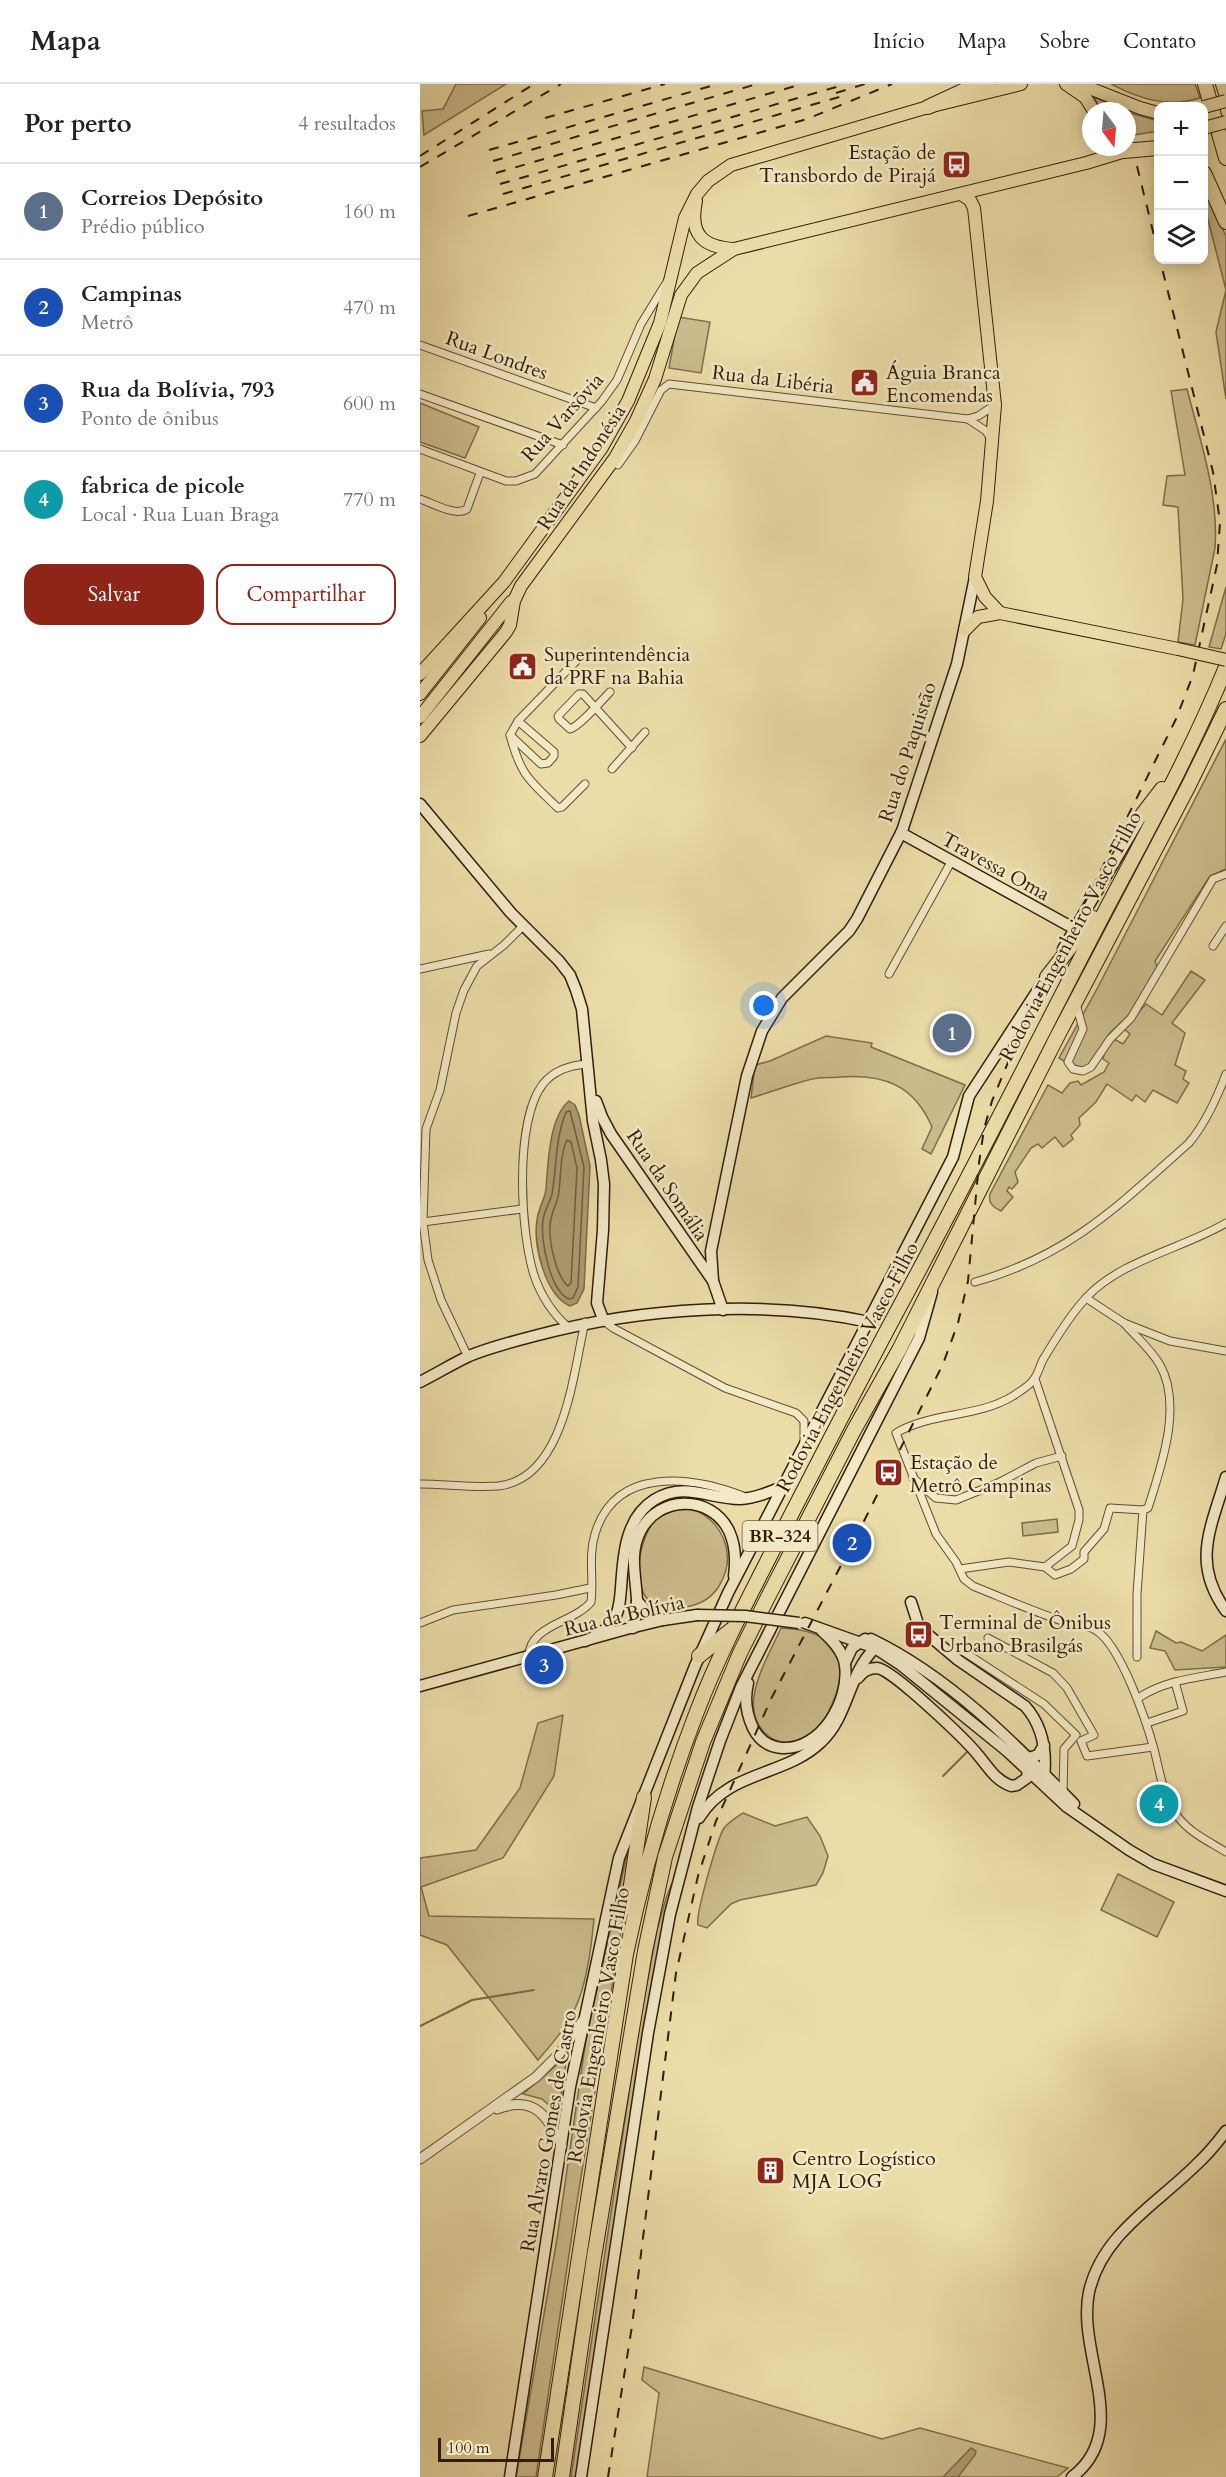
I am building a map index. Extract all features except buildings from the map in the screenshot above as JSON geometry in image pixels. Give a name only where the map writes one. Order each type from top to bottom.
[{"type":"highway","points":[[927,107],[967,89],[988,84]]},
{"type":"highway","points":[[1205,84],[1226,158]]},
{"type":"highway","points":[[1223,84],[1226,93]]},
{"type":"highway","points":[[1136,151],[1154,148]]},
{"type":"highway","points":[[1208,184],[1226,222]]},
{"type":"highway","name":"Rodovia Engenheiro Vasco Filho","points":[[545,2477],[626,1954],[637,1901],[670,1787],[697,1710],[735,1627],[844,1411],[967,1180],[1182,763],[1226,667]]},
{"type":"highway","name":"Rodovia Engenheiro Vasco Filho","points":[[562,2477],[630,2033],[665,1857],[703,1742],[740,1653],[854,1430],[899,1350],[1075,1002],[1190,785],[1226,709]]},
{"type":"highway","points":[[1142,815],[1182,763]]},
{"type":"highway","points":[[1047,977],[1085,930],[1138,848]]},
{"type":"highway","points":[[699,1656],[735,1627]]},
{"type":"highway","points":[[626,1954],[631,1885],[644,1797]]},
{"type":"main road","name":"Rua da Indonésia","points":[[504,582],[602,449],[620,416],[660,323],[685,218],[698,194],[719,172],[731,165],[927,107],[1022,84]]},
{"type":"main road","points":[[1066,84],[1085,97],[1088,102]]},
{"type":"main road","points":[[1079,84],[1154,112]]},
{"type":"main road","points":[[1208,106],[1226,101]]},
{"type":"main road","points":[[1208,127],[1226,122]]},
{"type":"main road","name":"Rua da Indonésia","points":[[1136,148],[1154,143]]},
{"type":"main road","points":[[1086,163],[1092,156]]},
{"type":"main road","name":"Rua da Indonésia","points":[[420,736],[506,632],[510,625],[510,612],[515,597],[615,458],[636,422],[655,379],[681,296],[697,273],[734,249],[1110,156]]},
{"type":"main road","points":[[698,194],[694,217],[700,238],[709,245],[734,249]]},
{"type":"main road","name":"Rua do Paquistão","points":[[713,1281],[711,1251],[747,1076],[762,1032],[782,998],[849,931],[866,905],[901,833],[957,664],[965,630],[986,512],[993,443],[994,405],[974,208],[970,200],[961,194]]},
{"type":"main road","points":[[975,577],[985,597],[1000,613]]},
{"type":"main road","points":[[420,674],[504,582]]},
{"type":"main road","points":[[420,693],[479,620],[504,582]]},
{"type":"main road","points":[[420,717],[515,597]]},
{"type":"main road","points":[[965,630],[978,617],[1000,613],[1226,660]]},
{"type":"main road","points":[[420,803],[523,926],[570,975],[582,1009],[593,1121],[601,1160],[604,1204],[597,1303],[603,1319]]},
{"type":"main road","name":"Rodovia Engenheiro Vasco Filho","points":[[644,1797],[699,1656],[734,1583],[953,1157],[969,1096],[1047,977],[1142,815]]},
{"type":"main road","name":"Travessa Oma","points":[[901,833],[1074,928]]},
{"type":"main road","name":"Rua da Somália","points":[[589,1078],[602,1117],[713,1281],[723,1310]]},
{"type":"main road","points":[[601,1160],[612,1151],[624,1152]]},
{"type":"main road","points":[[693,1254],[704,1256],[711,1251]]},
{"type":"main road","points":[[581,2477],[648,2033],[670,1914],[686,1852],[720,1741],[741,1687],[919,1338],[937,1271]]},
{"type":"main road","points":[[420,1382],[468,1357],[503,1344],[603,1319],[723,1310],[787,1311],[869,1322]]},
{"type":"main road","points":[[1226,1477],[1210,1535],[1206,1564],[1211,1586],[1226,1611]]},
{"type":"main road","points":[[585,1641],[604,1630],[619,1609],[623,1560],[628,1536],[645,1508],[664,1495],[688,1491],[748,1498],[784,1486]]},
{"type":"main road","points":[[632,1628],[637,1601],[634,1561],[638,1537],[652,1515],[678,1503],[698,1504],[712,1511],[724,1522],[735,1551],[734,1583]]},
{"type":"main road","points":[[637,1601],[650,1614],[663,1620]]},
{"type":"main road","points":[[911,1602],[913,1615],[919,1627],[958,1660],[1024,1706],[1038,1722],[1044,1745],[1044,1780]]},
{"type":"main road","points":[[619,1609],[632,1628]]},
{"type":"main road","name":"Rua da Bolívia","points":[[420,1686],[663,1620],[697,1616],[745,1617],[829,1624],[908,1657],[940,1681],[970,1704],[1029,1758],[1067,1807],[1095,1826],[1153,1864],[1226,1891]]},
{"type":"main road","name":"Rua da Bolívia","points":[[802,1623],[864,1640],[901,1665],[1007,1751],[1029,1773],[1063,1793],[1095,1826]]},
{"type":"main road","points":[[820,1629],[836,1644],[845,1663]]},
{"type":"main road","points":[[753,1665],[745,1698],[752,1725],[763,1741],[770,1746],[792,1748],[811,1740],[828,1723],[841,1693],[845,1663],[852,1648],[864,1640]]},
{"type":"main road","points":[[686,1852],[699,1818],[717,1796],[741,1781],[808,1753],[821,1743],[840,1717],[863,1659],[875,1648]]},
{"type":"main road","points":[[854,1684],[863,1671],[874,1668],[883,1670],[940,1717],[978,1754],[1000,1782],[1011,1786],[1027,1778],[1029,1758],[1038,1755],[1044,1745]]},
{"type":"main road","name":"Rua Alvaro Gomes de Castro","points":[[510,2477],[570,2087],[619,1858],[644,1797]]},
{"type":"main road","points":[[1072,2477],[1095,2451],[1102,2424],[1087,2323],[1090,2290],[1099,2267],[1118,2238],[1136,2218],[1197,2165],[1226,2131]]},
{"type":"street","name":"Rua Varsōvia","points":[[420,449],[506,481],[526,479],[546,464],[596,408],[617,380],[641,324],[671,274]]},
{"type":"street","name":"Rua Londres","points":[[420,345],[596,408]]},
{"type":"street","name":"Rua da Libéria","points":[[618,465],[636,441],[661,390],[669,384],[968,419]]},
{"type":"street","points":[[420,394],[563,445]]},
{"type":"street","points":[[968,419],[978,416],[994,405]]},
{"type":"street","points":[[968,419],[986,431],[993,443]]},
{"type":"street","points":[[420,499],[456,512],[463,512],[467,509],[480,472]]},
{"type":"street","points":[[578,659],[518,721],[510,735],[514,752],[525,776],[558,808],[562,807],[585,784]]},
{"type":"street","points":[[610,692],[594,707],[572,728],[558,718],[579,694],[583,694],[594,707],[632,748]]},
{"type":"street","points":[[510,735],[542,764],[548,763],[554,756],[554,752],[518,721]]},
{"type":"street","points":[[612,769],[645,732]]},
{"type":"street","points":[[889,974],[951,862]]},
{"type":"street","points":[[1075,1002],[1083,1029],[1068,1062],[1073,1070],[1083,1071],[1095,1064],[1110,1038],[1131,1018],[1213,879],[1226,874]]},
{"type":"street","points":[[468,1357],[433,1278],[428,1260],[423,1222],[426,1129],[445,1072],[456,1013],[477,966],[504,945],[523,926]]},
{"type":"street","points":[[1213,946],[1226,926]]},
{"type":"street","points":[[420,969],[492,953]]},
{"type":"street","points":[[568,1327],[548,1304],[535,1279],[527,1250],[522,1209],[526,1136],[535,1098],[544,1083],[559,1071],[572,1065],[588,1064]]},
{"type":"street","points":[[975,1282],[1034,1262],[1100,1222],[1196,1135],[1226,1074]]},
{"type":"street","points":[[423,1222],[522,1209]]},
{"type":"street","points":[[1226,1223],[1104,1282],[1086,1298],[1043,1359],[1035,1379],[1013,1396],[988,1407],[914,1424],[896,1433],[936,1534],[960,1569],[964,1579],[973,1586],[1065,1622],[1087,1626],[1098,1631],[1116,1654],[1128,1678],[1154,1747],[1167,1797],[1178,1818],[1195,1833],[1226,1852]]},
{"type":"street","points":[[1086,1298],[1124,1323],[1178,1344],[1226,1351]]},
{"type":"street","points":[[603,1319],[613,1328],[725,1388],[796,1413],[804,1421],[804,1445]]},
{"type":"street","points":[[420,1484],[498,1486],[514,1482],[532,1471],[543,1460],[562,1425],[585,1322]]},
{"type":"street","points":[[960,1569],[1009,1562],[1045,1567],[1055,1575],[1071,1569],[1083,1559],[1084,1552],[1104,1529],[1110,1508],[1143,1510],[1148,1508],[1170,1432],[1170,1396],[1164,1372],[1155,1357],[1124,1323]]},
{"type":"street","points":[[1035,1379],[1079,1510],[1079,1520],[1072,1546],[1045,1567]]},
{"type":"street","points":[[912,1478],[936,1498],[956,1500],[998,1483],[1036,1463],[1062,1456]]},
{"type":"street","points":[[529,1657],[529,1647],[534,1638],[590,1604],[592,1600],[590,1560],[595,1533],[605,1511],[613,1502],[629,1491],[646,1485],[678,1480],[717,1487],[748,1498]]},
{"type":"street","points":[[1137,1657],[1137,1594],[1143,1510]]},
{"type":"street","points":[[420,1623],[453,1610],[590,1588]]},
{"type":"street","points":[[988,1638],[1043,1666],[1062,1681],[1094,1735],[1081,1741],[1087,1756],[1154,1747]]},
{"type":"street","points":[[958,1648],[1044,1704],[1076,1735],[1064,1749],[1063,1793]]},
{"type":"street","points":[[1140,1697],[1158,1686],[1226,1672]]},
{"type":"street","points":[[1150,1722],[1183,1711],[1175,1682]]},
{"type":"street","points":[[420,2159],[550,2064],[570,2041],[584,2018]]},
{"type":"street","points":[[478,2118],[510,2105],[532,2107],[550,2122],[562,2146]]},
{"type":"shaded area","points":[[456,84],[506,84],[424,135],[422,111],[443,109]]},
{"type":"shaded area","points":[[1111,84],[1195,84],[1200,98],[1165,102],[1132,94]]},
{"type":"shaded area","points":[[1136,115],[1154,120],[1154,132],[1136,135]]},
{"type":"shaded area","points":[[1208,198],[1226,236],[1226,290],[1208,220]]},
{"type":"shaded area","points":[[1226,290],[1226,399],[1216,332]]},
{"type":"shaded area","points":[[678,317],[710,322],[701,373],[669,368]]},
{"type":"shaded area","points":[[1187,389],[1207,468],[1215,528],[1215,548],[1195,645],[1178,642],[1183,599],[1178,507],[1163,505],[1167,476],[1185,475],[1171,391]]},
{"type":"shaded area","points":[[420,403],[479,427],[465,458],[420,442]]},
{"type":"shaded area","points":[[1226,587],[1226,634],[1221,649],[1209,647]]},
{"type":"shaded area","points":[[1226,739],[1226,869],[1210,876],[1155,961],[1158,969],[1135,1009],[1110,1033],[1089,1066],[1078,1070],[1059,1058]]},
{"type":"shaded area","points":[[1191,971],[1205,980],[1172,1023],[1185,1033],[1175,1065],[1186,1071],[1183,1079],[1189,1083],[1177,1103],[1153,1090],[1145,1102],[1136,1095],[1132,1101],[1107,1084],[1096,1102],[1079,1118],[1080,1125],[1071,1135],[1073,1139],[1063,1147],[1055,1137],[1042,1148],[1038,1144],[1031,1148],[1015,1172],[1018,1182],[1012,1189],[1009,1187],[1007,1191],[1013,1197],[1001,1211],[993,1206],[990,1202],[990,1194],[1048,1085],[1062,1093],[1070,1083],[1078,1081],[1081,1085],[1104,1072],[1109,1063],[1103,1059],[1114,1039],[1123,1044],[1130,1034],[1124,1029],[1146,1004],[1162,1015]]},
{"type":"shaded area","points":[[826,1036],[872,1043],[871,1047],[965,1085],[931,1154],[922,1149],[932,1127],[925,1113],[907,1092],[884,1080],[856,1077],[815,1078],[751,1098],[755,1065],[770,1061]]},
{"type":"shaded area","points":[[691,1508],[712,1521],[719,1530],[727,1551],[725,1574],[716,1591],[700,1603],[677,1608],[658,1607],[646,1598],[641,1587],[639,1562],[645,1537],[661,1515],[673,1510]]},
{"type":"shaded area","points":[[1057,1519],[1058,1532],[1023,1536],[1022,1523]]},
{"type":"shaded area","points":[[781,1628],[813,1633],[825,1639],[839,1657],[841,1670],[833,1702],[822,1723],[809,1736],[789,1743],[779,1742],[762,1730],[755,1717],[753,1702],[761,1671]]},
{"type":"shaded area","points":[[1156,1631],[1176,1643],[1181,1642],[1202,1651],[1226,1635],[1226,1667],[1175,1670],[1165,1651],[1150,1648]]},
{"type":"shaded area","points":[[563,1715],[554,1776],[503,1858],[421,1887],[429,1916],[594,1919],[588,1966],[578,2001],[566,2024],[538,2060],[447,1945],[420,1935],[420,1858],[476,1850],[520,1788],[538,1723]]},
{"type":"shaded area","points":[[743,1813],[775,1826],[807,1817],[820,1836],[828,1856],[823,1873],[816,1885],[740,1900],[731,1904],[707,1928],[698,1925],[703,1892],[721,1834],[726,1826]]},
{"type":"shaded area","points":[[630,1841],[622,1925],[575,2214],[536,2477],[516,2477],[557,2239],[586,2039]]},
{"type":"shaded area","points":[[1118,1874],[1174,1902],[1157,1937],[1101,1910]]},
{"type":"shaded area","points":[[672,1883],[576,2477],[571,2477],[640,2021],[657,1930]]},
{"type":"shaded area","points":[[567,2056],[558,2113],[542,2099],[523,2094]]},
{"type":"shaded area","points":[[644,2367],[882,2439],[920,2428],[1068,2468],[1057,2477],[647,2477],[659,2393],[642,2380]]},
{"type":"water","points":[[569,1101],[575,1105],[579,1115],[590,1166],[584,1289],[577,1303],[570,1306],[561,1300],[548,1281],[539,1255],[536,1230],[545,1193],[553,1129],[562,1108]]},
{"type":"water","points":[[971,2448],[976,2451],[975,2455],[958,2477],[943,2477]]},
{"type":"waterway","points":[[943,1776],[968,1751]]},
{"type":"waterway","points":[[420,2026],[472,2000],[534,1990]]},
{"type":"railway","points":[[420,156],[534,84]]},
{"type":"railway","points":[[420,167],[561,84]]},
{"type":"railway","points":[[545,118],[665,84]]},
{"type":"railway","points":[[489,150],[718,84]]},
{"type":"railway","points":[[493,161],[757,84]]},
{"type":"railway","points":[[496,173],[802,84]]},
{"type":"railway","points":[[836,93],[865,84]]},
{"type":"railway","points":[[468,216],[807,119],[892,84]]},
{"type":"railway","points":[[500,184],[843,85]]},
{"type":"railway","points":[[503,194],[846,95]]},
{"type":"railway","points":[[1137,166],[1154,236]]},
{"type":"railway","points":[[608,2477],[632,2326],[676,1973],[698,1876],[716,1821],[772,1697],[943,1364],[958,1323],[968,1281],[979,1163],[984,1129],[992,1101],[1021,1031],[1176,719],[1193,675],[1217,565],[1220,522],[1213,472],[1161,264]]},
{"type":"place","name":"Estação de Transbordo de Pirajá","points":[[957,164]]},
{"type":"place","name":"Águia Branca Encomendas","points":[[865,383]]},
{"type":"place","name":"Superintendência da PRF na Bahia","points":[[523,666]]},
{"type":"place","name":"Correios Depósito","points":[[952,1033]]},
{"type":"place","name":"Estação de Metrô Campinas","points":[[889,1473]]},
{"type":"place","name":"Campinas","points":[[852,1543]]},
{"type":"place","name":"Terminal de Ônibus Urbano Brasilgás","points":[[918,1634]]},
{"type":"place","name":"Rua da Bolívia, 793","points":[[544,1665]]},
{"type":"place","name":"fabrica de picole","points":[[1159,1804]]},
{"type":"place","name":"Centro Logístico MJA LOG","points":[[771,2170]]}]
